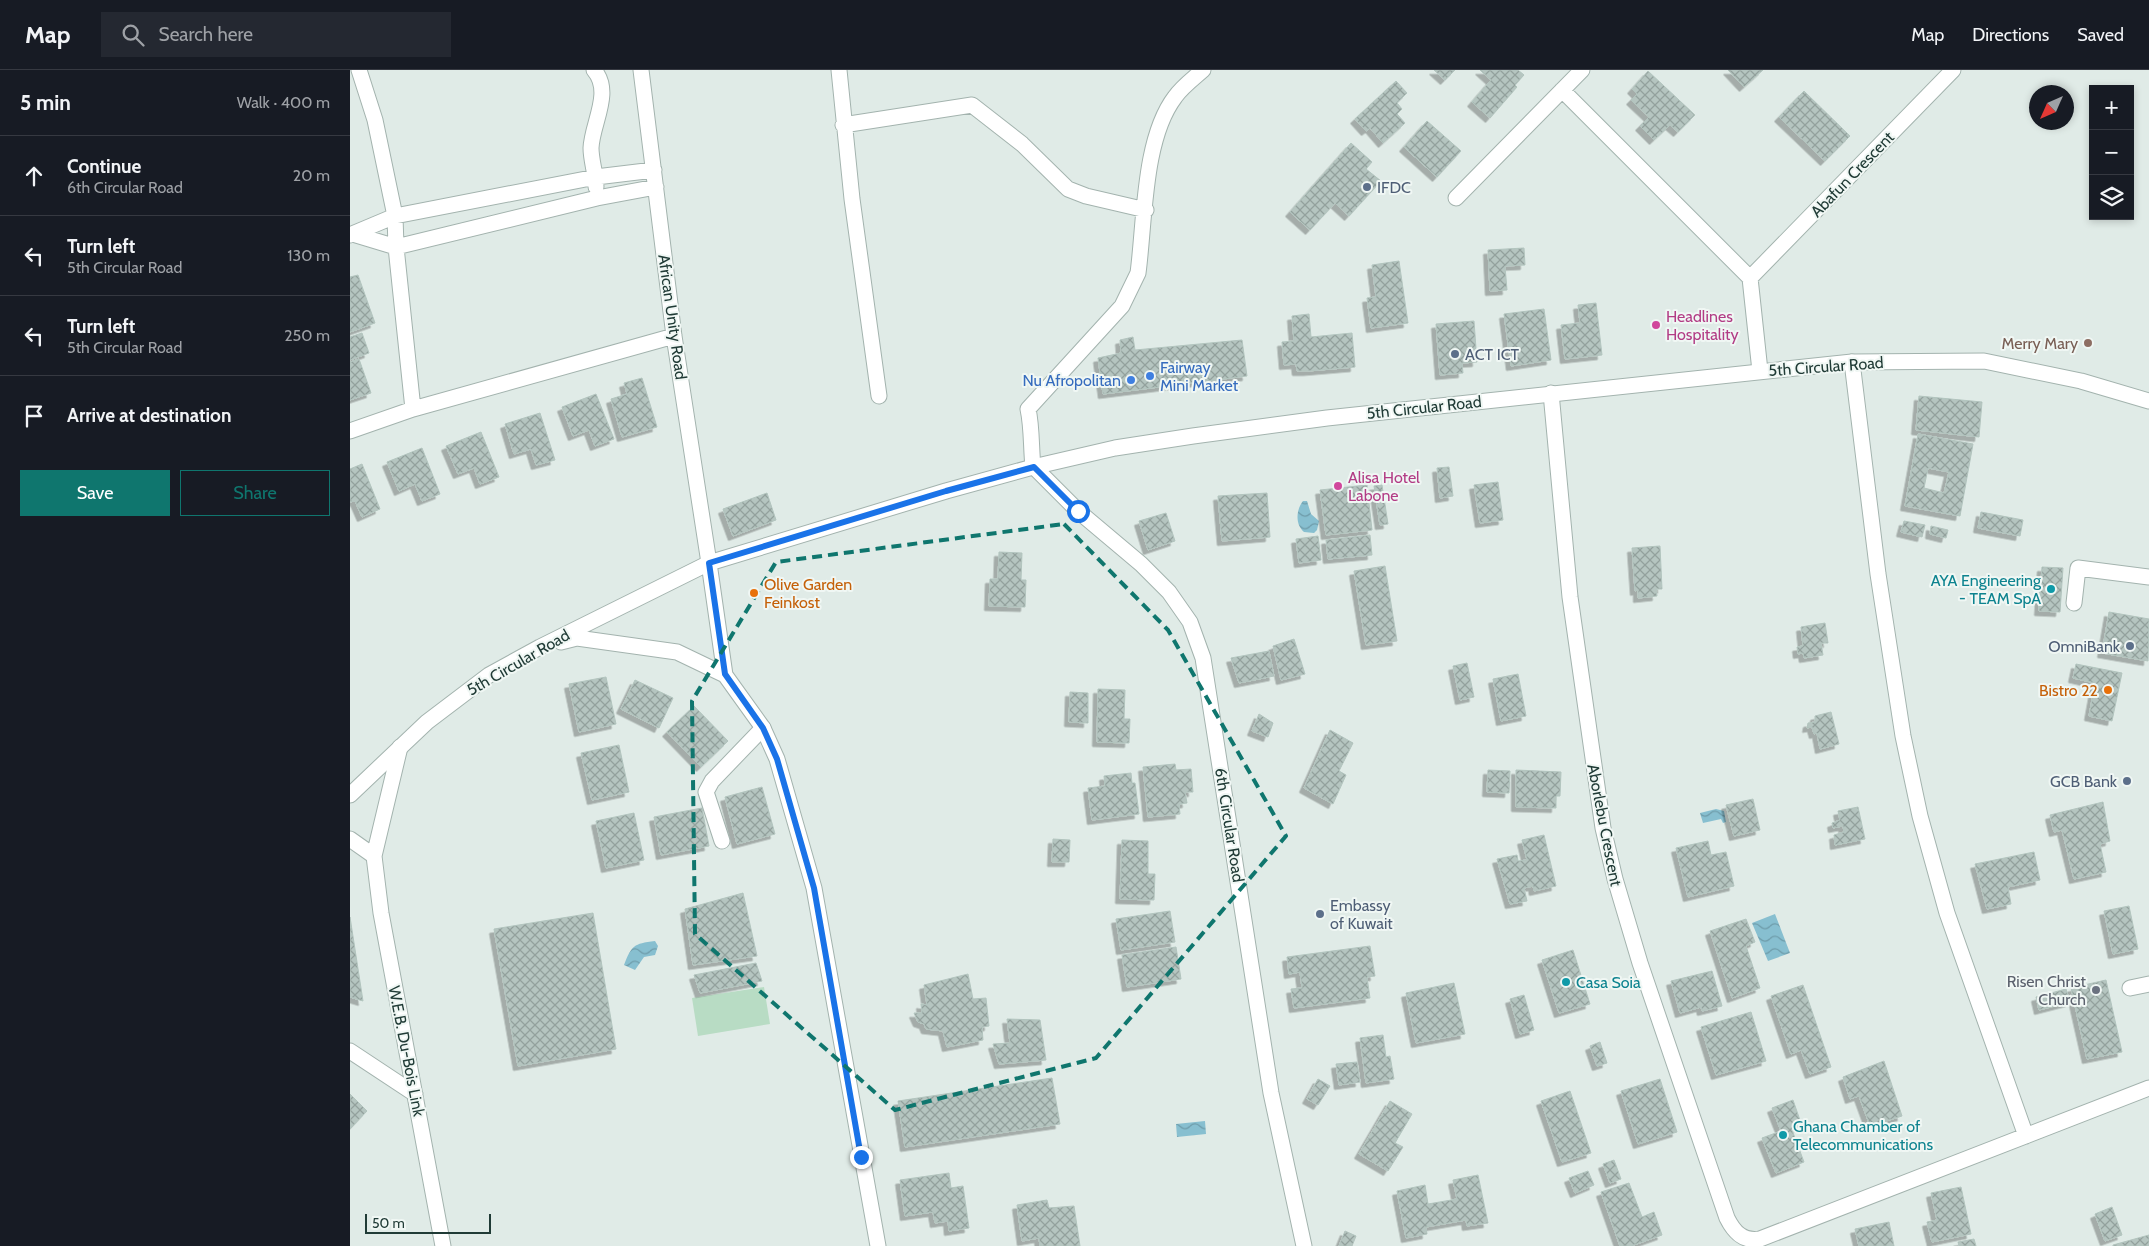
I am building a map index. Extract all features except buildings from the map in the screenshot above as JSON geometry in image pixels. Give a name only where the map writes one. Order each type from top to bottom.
[{"type":"street","points":[[359,70],[375,120],[395,216],[396,247],[413,409]]},
{"type":"street","points":[[594,70],[603,84],[603,95],[592,131],[591,151],[596,178],[597,198]]},
{"type":"street","name":"African Unity Road","points":[[642,70],[674,336],[709,563]]},
{"type":"street","points":[[839,70],[843,125],[879,396]]},
{"type":"street","points":[[1034,467],[1030,435],[1031,421],[1028,409],[1122,306],[1138,273],[1150,165],[1156,137],[1175,96],[1203,70]]},
{"type":"street","points":[[1456,198],[1582,70]]},
{"type":"street","name":"Abafun Crescent","points":[[1750,278],[1953,70]]},
{"type":"street","points":[[1562,90],[1750,278],[1760,371]]},
{"type":"street","points":[[843,125],[972,105],[1022,144],[1068,189],[1086,196],[1146,210]]},
{"type":"street","points":[[352,234],[395,216],[596,178],[654,170]]},
{"type":"street","points":[[352,234],[396,247],[597,198],[656,187]]},
{"type":"street","points":[[350,431],[413,409],[674,336]]},
{"type":"street","name":"5th Circular Road","points":[[350,795],[427,722],[482,680],[540,647],[709,563],[946,491],[1034,467],[1115,448],[1193,436],[1551,393],[1852,362],[1984,361],[2081,381],[2149,401]]},
{"type":"street","points":[[1852,362],[1878,574],[1903,736],[1920,816],[1947,913],[2026,1136],[2149,1088]]},
{"type":"street","name":"Aborlebu Crescent","points":[[1551,393],[1570,597],[1603,828],[1615,879],[1640,964],[1726,1218],[1733,1230],[1742,1237],[1751,1240],[1760,1239],[2026,1136]]},
{"type":"street","name":"6th Circular Road","points":[[1034,467],[1078,511],[1141,564],[1168,592],[1190,622],[1204,658],[1271,1093],[1304,1246]]},
{"type":"street","points":[[709,563],[725,674],[763,728],[777,759],[814,888],[878,1246]]},
{"type":"street","points":[[2074,603],[2078,568],[2149,577]]},
{"type":"street","points":[[540,647],[577,638],[604,641],[676,652],[725,674]]},
{"type":"street","points":[[722,840],[706,792],[712,781],[763,728]]},
{"type":"street","name":"W.E.B. Du-Bois Link","points":[[400,747],[374,856],[381,913],[444,1246]]},
{"type":"street","points":[[350,839],[374,856]]},
{"type":"street","points":[[2130,988],[2149,984]]},
{"type":"street","points":[[350,1051],[416,1094]]},
{"type":"highlighted area","points":[[1064,524],[1168,630],[1286,836],[1096,1058],[895,1110],[695,934],[692,701],[776,562]]},
{"type":"green space","points":[[764,987],[770,1024],[698,1036],[692,998]]},
{"type":"water","points":[[1303,501],[1307,501],[1311,514],[1319,521],[1317,530],[1314,533],[1304,532],[1299,525],[1297,517]]},
{"type":"water","points":[[1716,809],[1724,811],[1726,822],[1723,823],[1721,819],[1703,823],[1700,813]]},
{"type":"water","points":[[1775,914],[1790,953],[1768,961],[1752,923]]},
{"type":"water","points":[[655,941],[658,946],[655,955],[644,957],[635,970],[624,965],[634,947],[642,943]]},
{"type":"water","points":[[1205,1121],[1206,1134],[1177,1137],[1176,1124]]},
{"type":"place","name":"IFDC","points":[[1367,187]]},
{"type":"place","name":"Headlines Hospitality","points":[[1656,325]]},
{"type":"place","name":"Merry Mary","points":[[2088,343]]},
{"type":"place","name":"ACT ICT","points":[[1455,354]]},
{"type":"place","name":"Fairway Mini Market","points":[[1150,376]]},
{"type":"place","name":"Nu Afropolitan","points":[[1131,380]]},
{"type":"place","name":"Alisa Hotel Labone","points":[[1338,486]]},
{"type":"place","name":"AYA Engineering - TEAM SpA","points":[[2051,589]]},
{"type":"place","name":"Olive Garden Feinkost","points":[[754,593]]},
{"type":"place","name":"OmniBank","points":[[2130,646]]},
{"type":"place","name":"Bistro 22","points":[[2108,690]]},
{"type":"place","name":"GCB Bank","points":[[2127,781]]},
{"type":"place","name":"Embassy of Kuwait","points":[[1320,914]]},
{"type":"place","name":"Casa Soia","points":[[1566,982]]},
{"type":"place","name":"Risen Christ Church","points":[[2096,990]]},
{"type":"place","name":"Ghana Chamber of Telecommunications","points":[[1783,1135]]},
{"type":"route","points":[[861,1157],[814,888],[777,759],[763,728],[725,674],[709,563],[946,491],[1034,467],[1078,511]]}]
